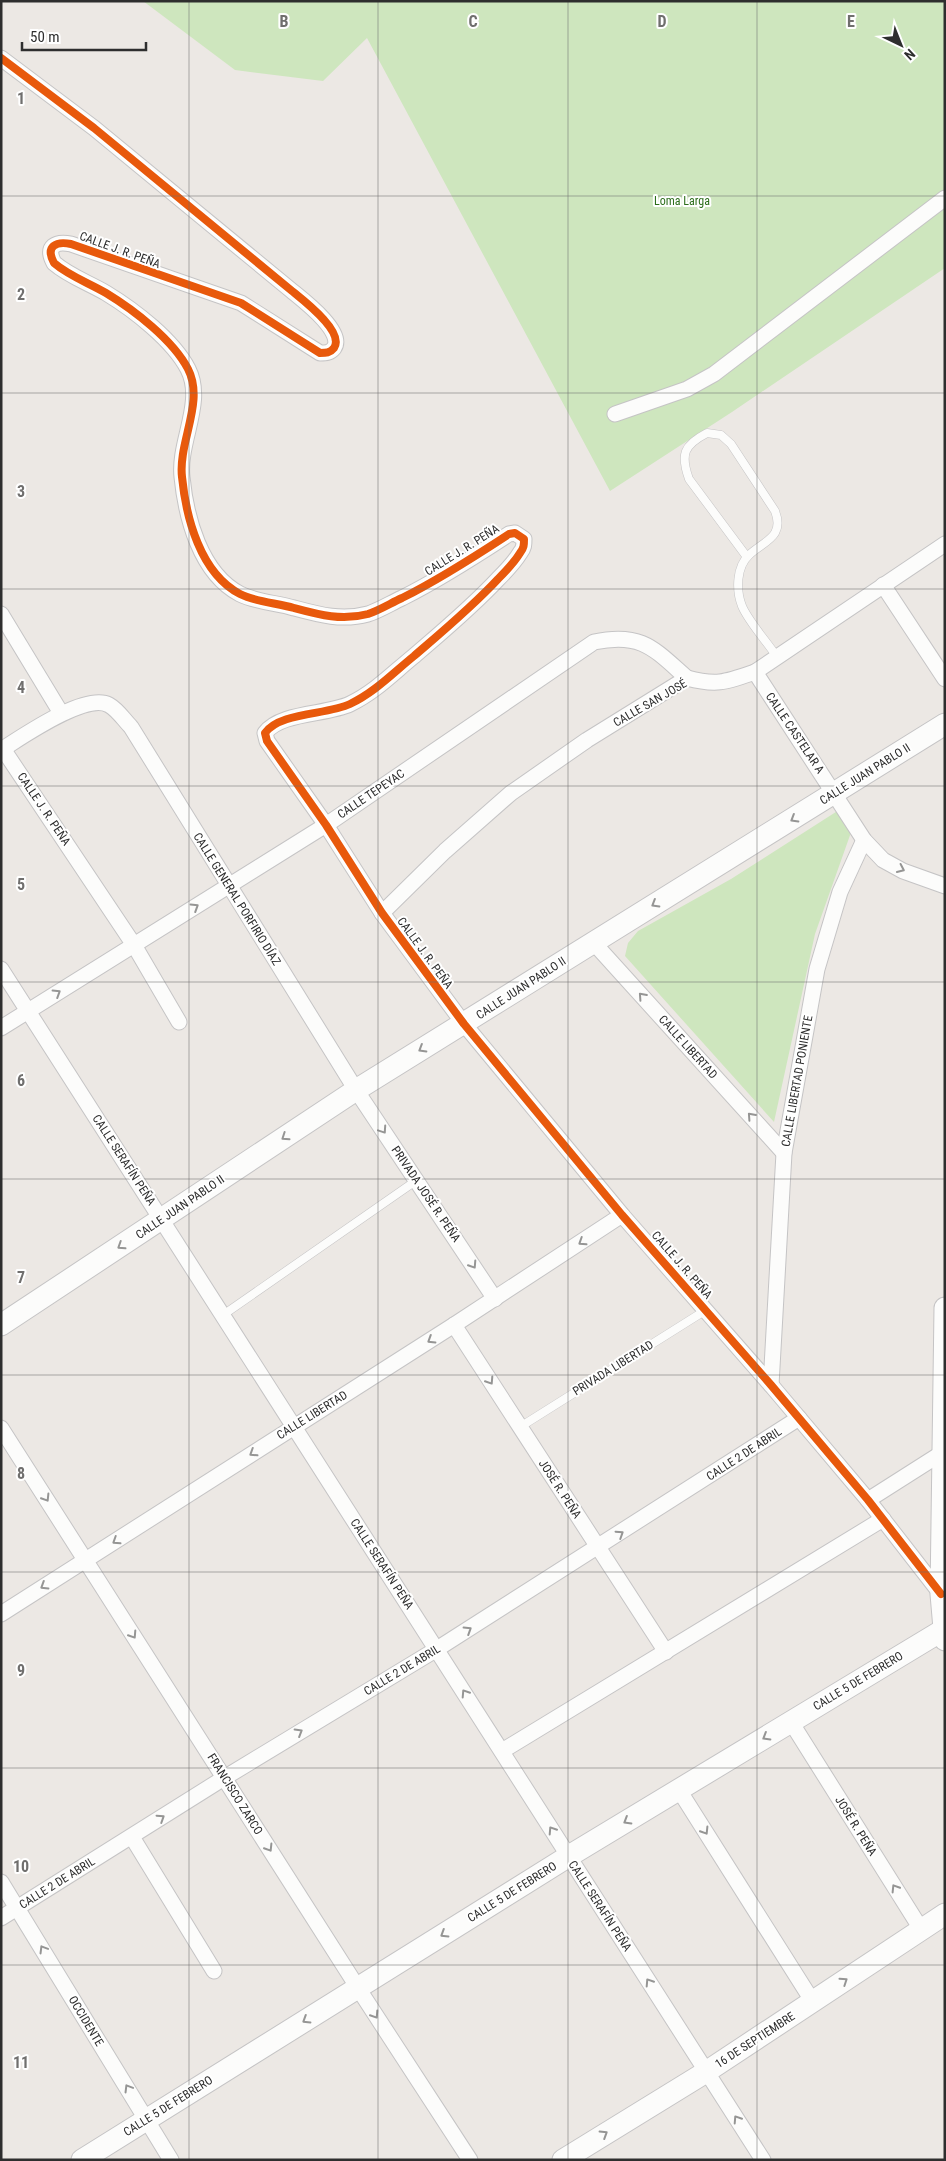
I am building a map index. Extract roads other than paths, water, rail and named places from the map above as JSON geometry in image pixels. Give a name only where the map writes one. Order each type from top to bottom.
[{"type":"street","name":"CALLE J. R. PEÑA","points":[[1,58],[94,128],[292,291],[319,315],[335,335],[336,344],[332,350],[320,353],[241,303],[71,244],[60,243],[54,245],[51,250],[50,256],[54,263],[106,294],[168,342],[189,371],[194,393],[192,412],[181,456],[186,507],[202,551],[220,579],[242,595],[323,616],[353,617],[370,613],[434,582],[509,534],[515,533],[524,539],[524,546],[516,560],[472,608],[382,684],[349,704],[329,711],[282,720],[273,724],[265,732],[267,741],[326,825],[382,913],[464,1024],[622,1215],[771,1385],[868,1500],[941,1594]]},
{"type":"street","points":[[616,414],[687,389],[714,374],[945,198]]},
{"type":"street","name":"CALLE SAN JOSÉ","points":[[382,913],[445,851],[511,793],[587,740],[687,678],[708,684],[730,681],[755,672],[945,544]]},
{"type":"street","points":[[883,586],[945,679]]},
{"type":"street","points":[[1,614],[62,713],[2,749]]},
{"type":"street","name":"CALLE TEPEYAC","points":[[1,1028],[326,825],[594,642],[614,638],[634,640],[653,648],[687,678]]},
{"type":"street","name":"CALLE CASTELAR A","points":[[755,672],[835,794]]},
{"type":"street","name":"CALLE GENERAL PORFIRIO DÍAZ","points":[[62,713],[97,703],[108,704],[131,727],[356,1090]]},
{"type":"street","name":"CALLE JUAN PABLO II","points":[[1,1325],[356,1090],[945,724]]},
{"type":"street","name":"CALLE J. R. PEÑA","points":[[2,749],[134,945],[179,1022]]},
{"type":"street","points":[[835,794],[864,840],[882,860],[903,871],[945,886]]},
{"type":"street","name":"CALLE LIBERTAD PONIENTE","points":[[771,1385],[784,1153],[817,968],[840,892],[864,840]]},
{"type":"street","name":"CALLE LIBERTAD","points":[[593,942],[784,1153]]},
{"type":"street","name":"CALLE SERAFÍN PEÑA","points":[[1,969],[763,2160]]},
{"type":"street","name":"PRIVADA JOSÉ R. PEÑA","points":[[356,1090],[495,1299]]},
{"type":"street","name":"CALLE LIBERTAD","points":[[1,1614],[495,1299],[622,1215]]},
{"type":"street","points":[[944,1633],[941,1594],[944,1452],[943,1340],[945,1308]]},
{"type":"street","name":"JOSÉ R. PEÑA","points":[[454,1325],[666,1652]]},
{"type":"street","name":"CALLE 2 DE ABRIL","points":[[1,1918],[224,1778],[437,1650],[799,1418]]},
{"type":"street","name":"FRANCISCO ZARCO","points":[[1,1428],[358,1988],[470,2160]]},
{"type":"street","points":[[868,1500],[944,1452]]},
{"type":"street","points":[[502,1751],[883,1519]]},
{"type":"street","name":"CALLE 5 DE FEBRERO","points":[[82,2160],[569,1856],[791,1722],[944,1633]]},
{"type":"street","name":"JOSÉ R. PEÑA","points":[[791,1722],[921,1929]]},
{"type":"street","points":[[679,1790],[813,2002]]},
{"type":"street","points":[[132,1837],[214,1971]]},
{"type":"street","name":"OCCIDENTE","points":[[1,1882],[171,2160]]},
{"type":"street","name":"16 DE SEPTIEMBRE","points":[[563,2160],[706,2072],[945,1914]]},
{"type":"lane","points":[[747,556],[689,479],[684,465],[685,452],[693,441],[707,433],[721,436],[731,444],[779,520],[778,530],[772,537],[747,556],[738,578],[738,591],[742,607],[778,657]]},
{"type":"lane","points":[[223,1316],[417,1180]]},
{"type":"lane","name":"PRIVADA LIBERTAD","points":[[520,1427],[706,1310]]},
{"type":"park label","name":"Loma Larga","points":[[682,201]]}]
